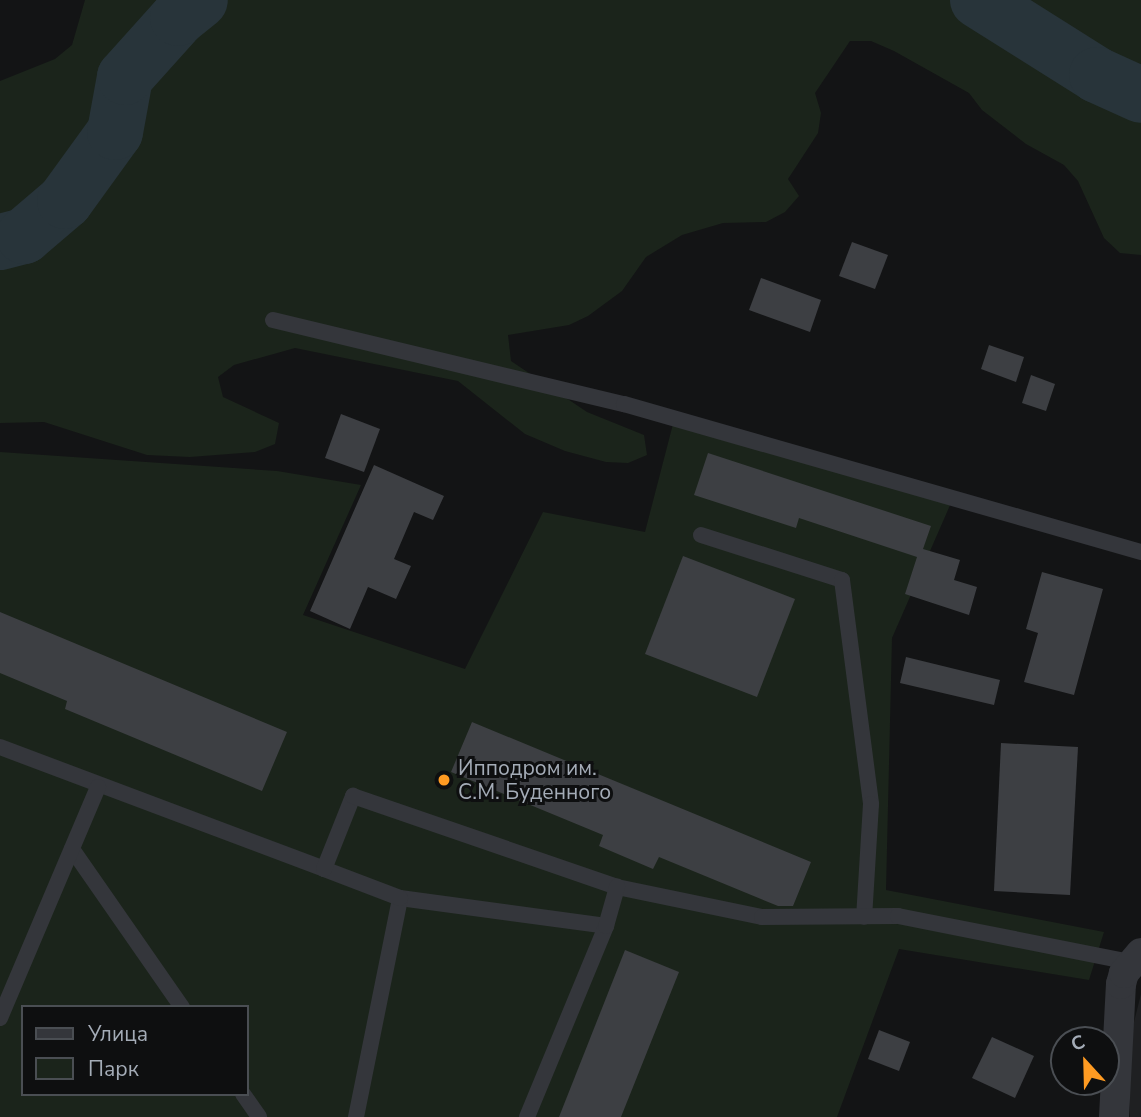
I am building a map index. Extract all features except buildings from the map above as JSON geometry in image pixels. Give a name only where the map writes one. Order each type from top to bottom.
[{"type":"street","points":[[1114,1117],[1120,992],[1136,957]]},
{"type":"lane","points":[[274,320],[624,404],[1141,552]]},
{"type":"lane","points":[[701,535],[842,580],[871,804],[864,917]]},
{"type":"lane","points":[[0,747],[98,787],[400,898],[606,926]]},
{"type":"lane","points":[[0,1018],[98,787]]},
{"type":"lane","points":[[324,869],[353,796],[617,887],[762,917],[898,916],[1136,957]]},
{"type":"lane","points":[[72,849],[181,1005]]},
{"type":"lane","points":[[527,1117],[606,926],[617,887]]},
{"type":"lane","points":[[356,1117],[400,898]]},
{"type":"lane","points":[[244,1096],[259,1117]]},
{"type":"shaded area","points":[[1141,994],[1141,1117],[1130,1117],[1130,1038]]},
{"type":"green space","points":[[85,0],[1141,0],[1141,255],[1120,253],[1104,238],[1078,181],[1064,165],[1026,144],[982,110],[969,93],[894,51],[871,41],[850,41],[815,93],[821,113],[818,133],[788,179],[799,196],[785,212],[766,222],[723,223],[682,235],[646,257],[622,291],[588,316],[569,325],[508,335],[511,361],[587,412],[644,435],[647,455],[628,463],[606,462],[565,451],[525,434],[458,381],[295,348],[234,365],[218,377],[223,397],[279,423],[275,444],[255,452],[190,457],[147,455],[44,422],[0,423],[0,81],[55,59],[72,45]]},
{"type":"green space","name":"Ипподром им. С.М. Буденного","points":[[673,424],[951,503],[892,638],[886,890],[1104,932],[1089,980],[899,949],[837,1117],[0,1117],[0,452],[277,471],[361,485],[303,615],[465,669],[543,512],[645,532]]},
{"type":"waterway","points":[[0,242],[24,236],[65,201],[115,132],[125,77],[178,18],[200,0]]},
{"type":"waterway","points":[[978,0],[1097,75],[1141,95]]},
{"type":"place","name":"Ипподром им. С.М. Буденного","points":[[444,780]]}]
